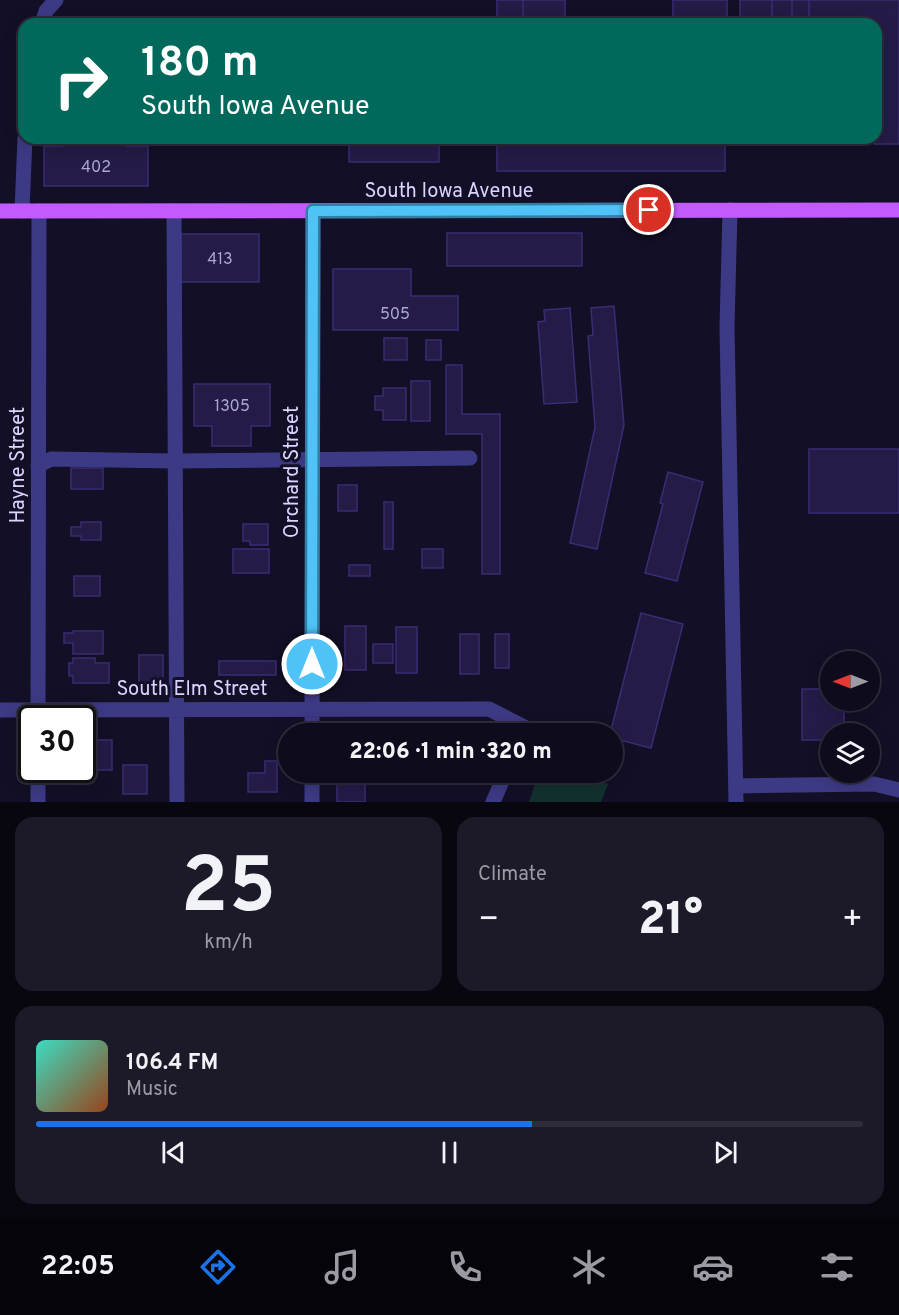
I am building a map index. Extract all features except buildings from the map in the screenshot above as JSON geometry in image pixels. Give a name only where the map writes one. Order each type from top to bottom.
[{"type":"main road","name":"South Iowa Avenue","points":[[0,211],[899,210]]},
{"type":"street","points":[[44,18],[46,11],[56,0]]},
{"type":"street","points":[[22,211],[25,144]]},
{"type":"street","points":[[730,210],[727,327],[736,802]]},
{"type":"street","name":"Hayne Street","points":[[38,705],[39,211]]},
{"type":"street","points":[[174,211],[177,802]]},
{"type":"street","name":"Orchard Street","points":[[312,723],[313,211]]},
{"type":"street","points":[[38,466],[51,459],[175,461],[470,458]]},
{"type":"street","name":"South Elm Street","points":[[96,712],[489,709],[512,723]]},
{"type":"street","name":"South Elm Street","points":[[0,710],[18,712]]},
{"type":"street","points":[[38,783],[38,802]]},
{"type":"street","points":[[312,783],[312,802]]},
{"type":"street","points":[[493,802],[501,783]]},
{"type":"street","points":[[736,786],[874,784],[899,789]]},
{"type":"green space","points":[[535,783],[608,784],[601,802],[529,802]]},
{"type":"route","points":[[312,664],[313,211],[649,210]]}]
